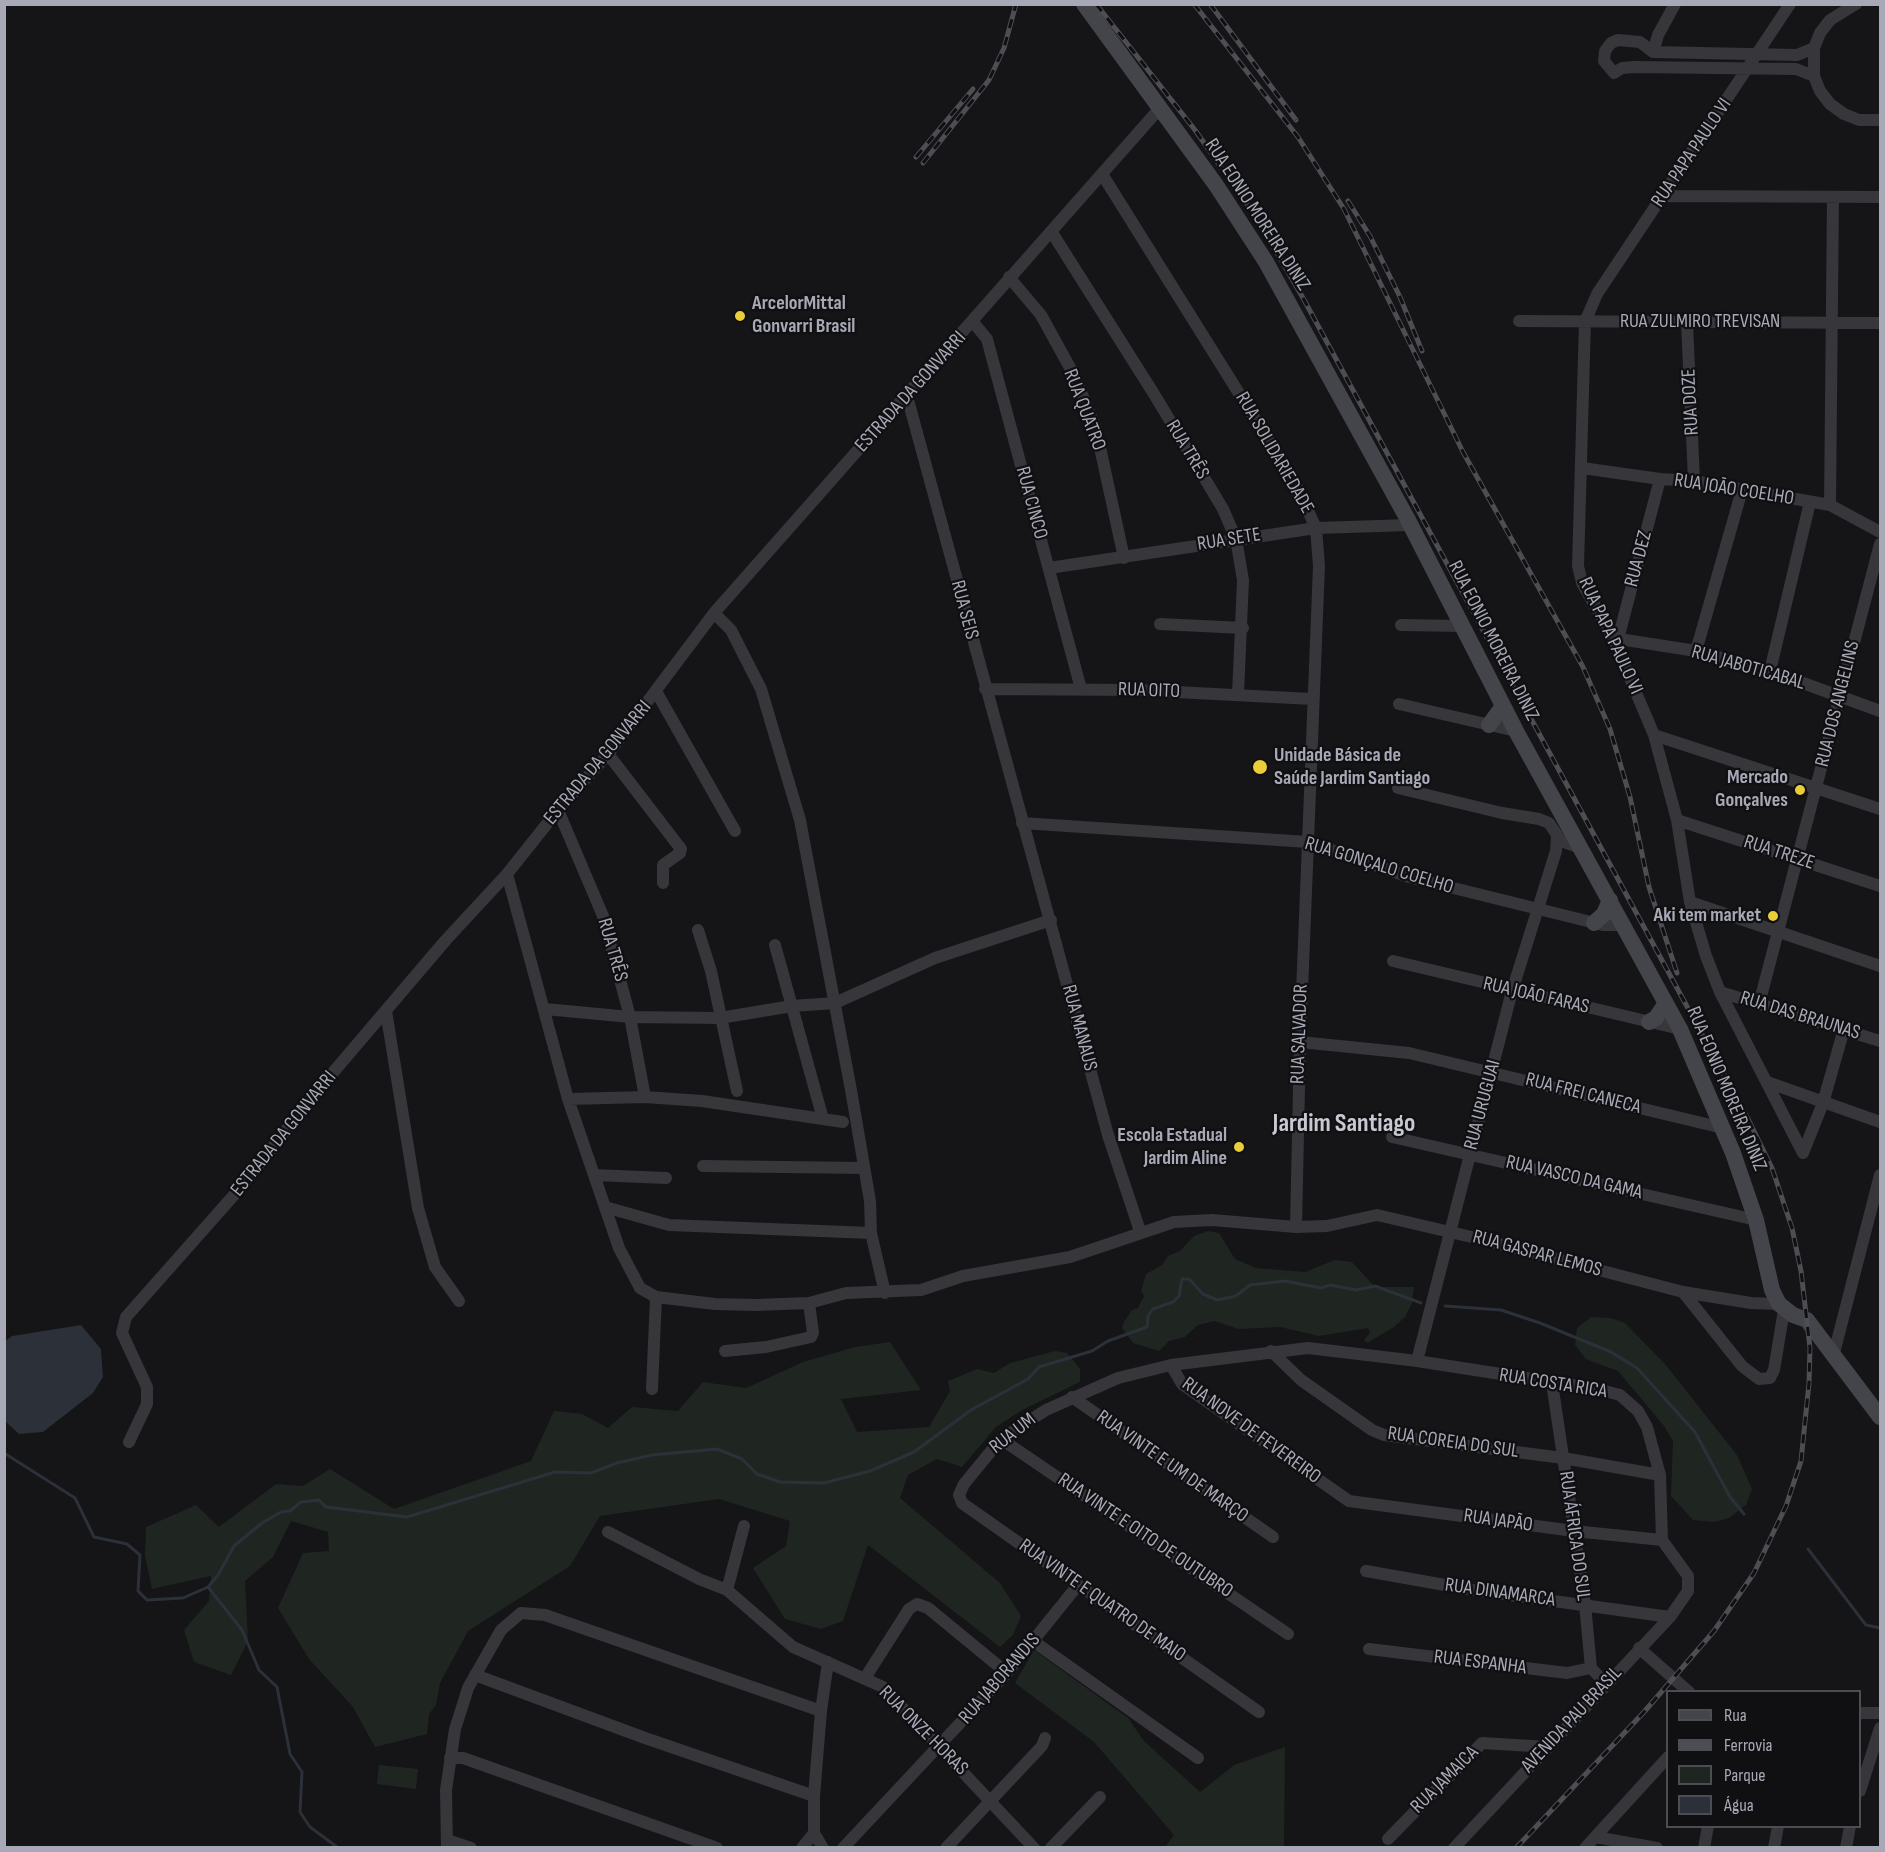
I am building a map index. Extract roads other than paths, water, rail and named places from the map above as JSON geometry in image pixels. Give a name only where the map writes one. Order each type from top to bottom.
[{"type":"main road","name":"RUA EONIO MOREIRA DINIZ","points":[[1084,4],[1216,185],[1266,262],[1410,525],[1516,731],[1548,814],[1581,848],[1680,1029],[1723,1128],[1756,1220],[1772,1290],[1781,1307]]},
{"type":"main road","points":[[1489,725],[1503,706]]},
{"type":"main road","points":[[1594,923],[1604,914],[1610,900]]},
{"type":"main road","points":[[1649,1022],[1656,1018],[1666,1003]]},
{"type":"main road","points":[[1781,1307],[1807,1320],[1881,1417]]},
{"type":"street","points":[[1653,52],[1658,35],[1675,4]]},
{"type":"street","name":"RUA PAPA PAULO VI","points":[[1790,4],[1597,294],[1585,322],[1578,566],[1582,583],[1615,639],[1654,735],[1677,820],[1690,902],[1720,992],[1803,1154],[1823,1103]]},
{"type":"street","points":[[1856,4],[1830,20],[1820,33],[1814,48],[1814,76],[1820,91],[1830,104],[1844,114],[1859,120],[1881,120]]},
{"type":"street","points":[[1814,48],[1797,55],[1653,52],[1640,42],[1618,40],[1611,43],[1605,51],[1604,61],[1614,73],[1622,68],[1635,66],[1796,69],[1814,76]]},
{"type":"street","name":"ESTRADA DA GONVARRI","points":[[129,1442],[147,1404],[147,1387],[122,1333],[126,1317],[242,1186],[313,1096],[507,874],[558,810],[608,754],[657,693],[714,614],[1160,108]]},
{"type":"street","name":"RUA SOLIDARIEDADE","points":[[1102,174],[1295,483],[1316,528],[1320,566],[1312,699],[1308,842]]},
{"type":"street","points":[[1664,196],[1881,197]]},
{"type":"street","points":[[1830,506],[1834,323],[1833,197]]},
{"type":"street","name":"RUA TRÊS","points":[[1051,231],[1154,394],[1223,509],[1236,539],[1244,580],[1238,694]]},
{"type":"street","name":"RUA QUATRO","points":[[1009,277],[1041,315],[1074,375],[1096,429],[1125,558]]},
{"type":"street","name":"RUA ZULMIRO TREVISAN","points":[[1519,321],[1881,323]]},
{"type":"street","name":"RUA CINCO","points":[[973,322],[987,339],[1081,689]]},
{"type":"street","name":"RUA DOZE","points":[[1687,322],[1694,481]]},
{"type":"street","name":"RUA SEIS","points":[[907,396],[1022,824]]},
{"type":"street","name":"RUA JOÃO COELHO","points":[[1582,468],[1660,479],[1694,481],[1830,506],[1881,532]]},
{"type":"street","name":"RUA DEZ","points":[[1615,639],[1660,479]]},
{"type":"street","points":[[1696,651],[1742,490]]},
{"type":"street","points":[[1770,671],[1810,502]]},
{"type":"street","name":"RUA SETE","points":[[1049,568],[1316,528],[1410,525]]},
{"type":"street","name":"RUA DOS ANGELINS","points":[[1759,1004],[1881,544]]},
{"type":"street","points":[[714,614],[731,630],[766,704],[800,820],[864,1168],[872,1233],[885,1293]]},
{"type":"street","points":[[1160,624],[1243,628]]},
{"type":"street","points":[[1401,625],[1462,626]]},
{"type":"street","name":"RUA JABOTICABAL","points":[[1615,639],[1696,651],[1770,671],[1881,711]]},
{"type":"street","name":"RUA OITO","points":[[985,689],[1081,689],[1312,699]]},
{"type":"street","points":[[657,693],[735,831]]},
{"type":"street","points":[[1399,704],[1516,731]]},
{"type":"street","points":[[1654,735],[1881,809]]},
{"type":"street","points":[[608,754],[681,849],[680,853],[663,865],[663,884]]},
{"type":"street","points":[[1398,788],[1502,813],[1548,814],[1559,843],[1581,848]]},
{"type":"street","name":"RUA TRÊS","points":[[558,810],[603,916],[630,1017],[645,1096]]},
{"type":"street","name":"RUA TREZE","points":[[1677,820],[1881,886]]},
{"type":"street","name":"RUA GONÇALO COELHO","points":[[1022,824],[1308,842],[1374,866],[1536,910],[1594,923],[1624,925]]},
{"type":"street","name":"RUA MANAUS","points":[[1022,824],[1051,920],[1107,1135],[1140,1231]]},
{"type":"street","name":"RUA SALVADOR","points":[[1296,1227],[1299,1042],[1308,842]]},
{"type":"street","name":"RUA URUGUAI","points":[[1417,1361],[1512,991],[1559,843]]},
{"type":"street","points":[[507,874],[568,1099],[605,1207],[633,1279],[640,1288],[656,1297],[652,1389]]},
{"type":"street","points":[[1690,902],[1881,966]]},
{"type":"street","points":[[544,1009],[630,1017],[720,1018],[792,1006],[835,1003],[935,958],[1051,920]]},
{"type":"street","points":[[698,930],[711,972],[737,1091]]},
{"type":"street","points":[[775,945],[823,1119]]},
{"type":"street","name":"RUA JOÃO FARAS","points":[[1393,960],[1512,991],[1680,1029]]},
{"type":"street","name":"RUA DAS BRAUNAS","points":[[1720,992],[1881,1041]]},
{"type":"street","points":[[386,1011],[418,1208],[435,1267],[459,1301]]},
{"type":"street","points":[[1823,1103],[1844,1029]]},
{"type":"street","name":"RUA FREI CANECA","points":[[1299,1042],[1409,1053],[1723,1128]]},
{"type":"street","points":[[1767,1082],[1881,1122]]},
{"type":"street","points":[[568,1099],[645,1096],[702,1101],[843,1122]]},
{"type":"street","name":"RUA VASCO DA GAMA","points":[[1392,1137],[1756,1220]]},
{"type":"street","points":[[703,1166],[864,1168]]},
{"type":"street","points":[[594,1175],[666,1178]]},
{"type":"street","points":[[1834,1353],[1881,1175]]},
{"type":"street","points":[[605,1207],[669,1225],[872,1233]]},
{"type":"street","name":"RUA GASPAR LEMOS","points":[[656,1297],[715,1304],[809,1303],[846,1293],[921,1290],[963,1276],[1070,1257],[1118,1242],[1140,1231],[1174,1222],[1212,1220],[1296,1227],[1327,1226],[1377,1215],[1683,1292],[1781,1307]]},
{"type":"street","points":[[1683,1292],[1742,1366],[1760,1379],[1770,1378],[1774,1370],[1781,1307]]},
{"type":"street","points":[[725,1351],[766,1347],[812,1336],[809,1303]]},
{"type":"street","name":"RUA COSTA RICA","points":[[1171,1365],[1271,1351],[1321,1348],[1609,1392],[1631,1404],[1647,1427],[1660,1475],[1662,1540]]},
{"type":"street","name":"RUA COREIA DO SUL","points":[[1271,1351],[1301,1380],[1372,1430],[1384,1435],[1563,1458],[1660,1475]]},
{"type":"street","name":"RUA UM","points":[[964,1484],[1001,1439],[1025,1421],[1072,1397],[1118,1378],[1171,1365]]},
{"type":"street","name":"RUA NOVE DE FEVEREIRO","points":[[1171,1365],[1182,1384],[1336,1493]]},
{"type":"street","name":"RUA ÁFRICA DO SUL","points":[[1552,1383],[1585,1605],[1591,1668]]},
{"type":"street","name":"RUA VINTE E UM DE MARÇO","points":[[1072,1397],[1273,1537]]},
{"type":"street","name":"RUA VINTE E OITO DE OUTUBRO","points":[[1001,1439],[1288,1634]]},
{"type":"street","name":"RUA VINTE E QUATRO DE MAIO","points":[[964,1484],[959,1495],[962,1503],[1259,1712]]},
{"type":"street","name":"RUA JAPÃO","points":[[1336,1493],[1349,1501],[1368,1505],[1662,1540]]},
{"type":"street","points":[[727,1590],[744,1526]]},
{"type":"street","name":"RUA ONZE HORAS","points":[[608,1532],[699,1580],[727,1590],[793,1647],[865,1678],[889,1692],[1034,1848]]},
{"type":"street","name":"AVENIDA PAU BRASIL","points":[[1454,1848],[1670,1617],[1688,1591],[1688,1576],[1662,1540]]},
{"type":"street","name":"RUA DINAMARCA","points":[[1366,1571],[1473,1590],[1670,1617]]},
{"type":"street","name":"RUA JABORANDIS","points":[[843,1848],[1007,1673],[1078,1585]]},
{"type":"street","points":[[865,1678],[909,1609],[917,1604],[928,1608],[1007,1673]]},
{"type":"street","points":[[471,1848],[447,1844],[446,1790],[450,1758],[463,1704],[476,1675],[501,1630],[521,1613],[532,1612],[821,1711]]},
{"type":"street","points":[[1034,1641],[1198,1758]]},
{"type":"street","points":[[1639,1648],[1687,1690]]},
{"type":"street","name":"RUA ESPANHA","points":[[1369,1649],[1567,1673],[1591,1668]]},
{"type":"street","points":[[823,1848],[814,1833],[814,1796],[821,1711],[828,1662]]},
{"type":"street","points":[[1591,1668],[1606,1684]]},
{"type":"street","points":[[476,1675],[645,1738],[814,1796]]},
{"type":"street","points":[[1861,1713],[1881,1713]]},
{"type":"street","points":[[1861,1788],[1881,1728]]},
{"type":"street","points":[[946,1848],[1042,1746],[1045,1738]]},
{"type":"street","name":"RUA JAMAICA","points":[[1388,1839],[1482,1743],[1548,1747]]},
{"type":"street","points":[[450,1758],[463,1758],[709,1846]]},
{"type":"street","points":[[1585,1848],[1666,1759]]},
{"type":"street","points":[[1051,1848],[1101,1797]]},
{"type":"street","points":[[1704,1848],[1708,1828]]},
{"type":"street","points":[[1774,1848],[1778,1828]]},
{"type":"street","points":[[1846,1848],[1850,1828]]},
{"type":"street","points":[[802,1848],[814,1833]]},
{"type":"street","points":[[1595,1837],[1657,1848]]},
{"type":"water","points":[[81,1325],[101,1349],[103,1377],[93,1393],[43,1432],[19,1434],[5,1421],[5,1341],[12,1336]]},
{"type":"waterway","points":[[208,1587],[218,1575],[234,1546],[262,1523],[281,1512],[290,1511],[301,1502],[319,1500],[326,1507],[407,1517],[555,1472],[591,1473],[617,1463],[652,1455],[717,1449],[742,1459],[757,1474],[780,1482],[824,1483],[870,1471],[914,1452],[971,1410],[1028,1379],[1039,1367],[1092,1351],[1108,1341],[1147,1327],[1148,1316],[1153,1309],[1173,1302],[1179,1296],[1182,1279],[1189,1279],[1203,1294],[1217,1300],[1236,1296],[1250,1285],[1285,1281],[1321,1288],[1330,1285],[1356,1290],[1375,1286],[1421,1303]]},
{"type":"waterway","points":[[1445,1306],[1501,1310],[1611,1352],[1637,1368],[1695,1432],[1730,1497],[1744,1514]]},
{"type":"waterway","points":[[4,1453],[75,1498],[94,1537],[127,1544],[140,1555],[138,1591],[147,1600],[183,1598],[208,1587],[242,1630],[259,1670],[277,1687],[290,1754],[302,1772],[300,1812],[310,1827],[337,1847]]},
{"type":"waterway","points":[[1808,1549],[1866,1625],[1880,1628]]},
{"type":"railway","points":[[923,163],[989,80],[1004,48],[1016,4]]},
{"type":"railway","points":[[1096,4],[1195,130],[1256,217],[1303,298],[1748,1119],[1772,1168],[1792,1228],[1801,1271],[1810,1348],[1801,1461],[1786,1506],[1754,1573],[1714,1631],[1644,1712],[1516,1848]]},
{"type":"railway","points":[[1194,4],[1298,137],[1344,209],[1463,452],[1583,667],[1610,729],[1630,797],[1649,887],[1677,973]]},
{"type":"railway","points":[[1210,4],[1296,120]]},
{"type":"railway","points":[[916,157],[973,89]]},
{"type":"railway","points":[[1348,201],[1370,236],[1400,297],[1422,351]]},
{"type":"place","name":"ArcelorMittal Gonvarri Brasil","points":[[740,316]]},
{"type":"place","name":"Unidade Básica de Saúde Jardim Santiago","points":[[1260,767]]},
{"type":"place","name":"Mercado Gonçalves","points":[[1800,790]]},
{"type":"place","name":"Aki tem market","points":[[1773,916]]},
{"type":"place","name":"Escola Estadual Jardim Aline","points":[[1239,1147]]},
{"type":"district","name":"Jardim Santiago","points":[[1344,1124]]}]
